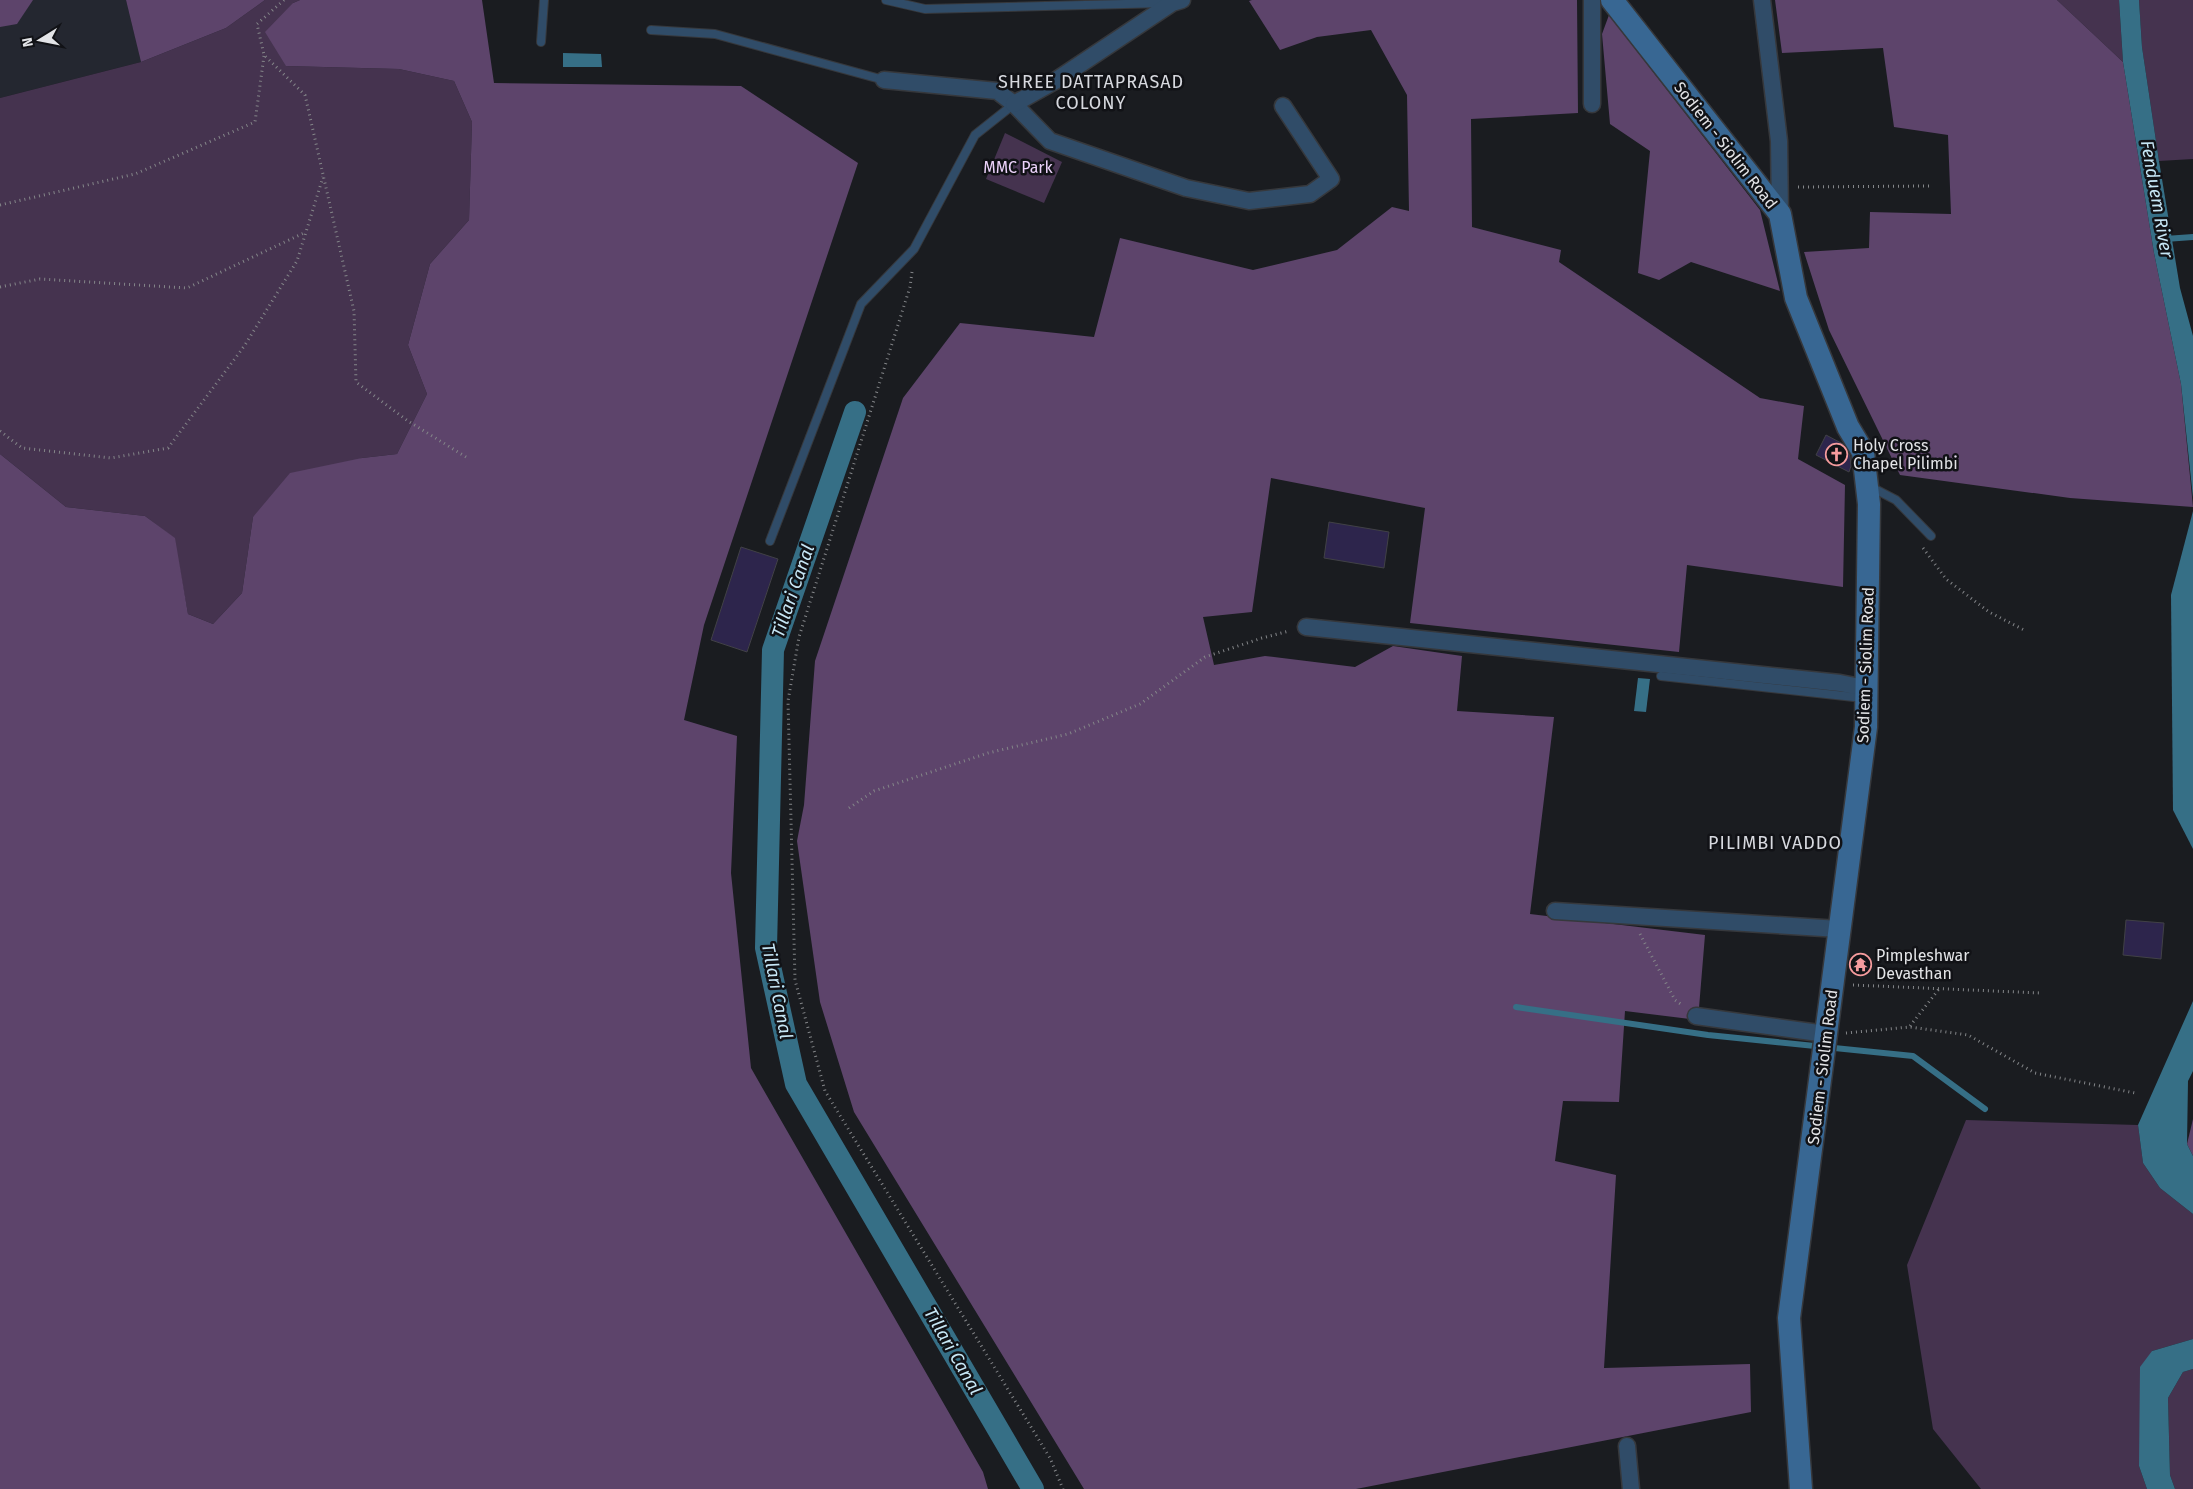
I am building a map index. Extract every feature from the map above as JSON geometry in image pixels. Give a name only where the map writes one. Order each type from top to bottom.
[{"type":"main road","name":"Sodiem - Siolim Road","points":[[1612,0],[1780,214],[1796,298],[1848,427],[1863,452],[1869,504],[1866,727],[1789,1318],[1801,1489]]},
{"type":"street","points":[[1592,0],[1592,104]]},
{"type":"street","points":[[1762,0],[1779,141],[1780,214]]},
{"type":"street","points":[[1014,104],[1177,2]]},
{"type":"street","points":[[884,80],[997,91],[1014,104],[1050,141],[1186,188],[1249,201],[1310,194],[1331,179],[1283,106]]},
{"type":"street","points":[[1306,627],[1840,683],[1865,693]]},
{"type":"street","points":[[1555,911],[1839,929]]},
{"type":"street","points":[[1696,1016],[1826,1034]]},
{"type":"street","points":[[1627,1446],[1631,1489]]},
{"type":"lane","points":[[542,42],[544,0]]},
{"type":"lane","points":[[886,0],[925,9],[1177,2]]},
{"type":"lane","points":[[651,30],[715,34],[884,80]]},
{"type":"lane","points":[[770,541],[861,304],[914,249],[975,135],[1014,104]]},
{"type":"lane","points":[[1867,485],[1896,500],[1931,536]]},
{"type":"lane","points":[[1660,676],[1865,693]]},
{"type":"path","points":[[0,205],[136,174],[255,122],[264,55],[257,24],[284,0]]},
{"type":"path","points":[[264,55],[305,95],[354,311],[356,382],[408,421],[466,457]]},
{"type":"path","points":[[0,431],[22,448],[110,458],[168,448],[245,345],[297,261],[324,176]]},
{"type":"path","points":[[1780,187],[1929,186]]},
{"type":"path","points":[[0,287],[40,279],[187,288],[306,231]]},
{"type":"path","points":[[914,249],[910,287],[799,636],[788,701],[795,980],[825,1091],[1050,1458],[1063,1489]]},
{"type":"path","points":[[1917,540],[1946,579],[1989,612],[2026,631]]},
{"type":"path","points":[[849,808],[874,791],[988,753],[1068,734],[1140,704],[1205,657],[1262,638],[1306,627]]},
{"type":"path","points":[[1630,916],[1675,1000],[1696,1016]]},
{"type":"path","points":[[1832,984],[2041,993]]},
{"type":"path","points":[[1910,1027],[1939,989]]},
{"type":"path","points":[[1826,1034],[1910,1027],[1968,1035],[2035,1073],[2135,1093]]},
{"type":"shaded area","points":[[0,0],[126,0],[141,62],[0,98]]},
{"type":"shaded area","points":[[0,0],[33,0],[17,24],[0,27]]},
{"type":"shaded area","points":[[126,0],[265,0],[226,28],[141,62]]},
{"type":"shaded area","points":[[300,0],[482,0],[494,83],[741,86],[858,163],[704,625],[684,720],[737,736],[731,873],[751,1068],[983,1472],[988,1489],[0,1489],[0,454],[66,507],[145,516],[175,538],[188,614],[213,624],[242,593],[253,517],[290,473],[362,458],[397,454],[427,394],[408,345],[430,264],[469,220],[472,122],[454,81],[399,69],[286,66],[265,32],[293,3]]},
{"type":"shaded area","points":[[1577,0],[1578,113],[1471,119],[1472,227],[1561,250],[1559,262],[1760,398],[1804,406],[1798,459],[1845,485],[1843,587],[1687,565],[1679,652],[1410,623],[1425,508],[1271,478],[1252,612],[1203,617],[1214,665],[1265,656],[1355,667],[1393,646],[1462,656],[1457,711],[1554,717],[1530,914],[1705,935],[1698,1020],[1625,1011],[1619,1102],[1563,1101],[1555,1161],[1616,1175],[1604,1368],[1750,1364],[1751,1412],[1356,1489],[1084,1489],[854,1112],[820,1002],[797,841],[804,805],[815,661],[903,398],[960,323],[1094,337],[1120,238],[1253,270],[1337,250],[1392,207],[1409,211],[1407,95],[1371,30],[1317,37],[1280,50],[1249,1]]},
{"type":"shaded area","points":[[1775,0],[2057,0],[2123,62],[2154,253],[2181,384],[2193,507],[2070,498],[1900,475],[1829,330],[1804,252],[1869,248],[1870,212],[1951,214],[1948,135],[1894,127],[1883,48],[1782,53]]},
{"type":"shaded area","points":[[1609,15],[1760,210],[1780,291],[1691,262],[1659,280],[1638,273],[1650,151],[1610,124],[1602,34]]},
{"type":"shaded area","points":[[2193,1119],[2193,1156],[2187,1144]]},
{"type":"green space","points":[[265,0],[300,0],[293,3],[286,66],[399,69],[454,81],[472,122],[469,220],[430,264],[408,345],[427,394],[397,454],[362,458],[253,517],[242,593],[213,624],[188,614],[174,538],[145,516],[66,507],[0,454],[0,98],[141,62],[226,28]]},
{"type":"green space","points":[[2057,0],[2119,0],[2123,62]]},
{"type":"green space","points":[[2139,0],[2193,0],[2193,159],[2159,161],[2142,47]]},
{"type":"green space","name":"MMC Park","points":[[1005,133],[1062,162],[1044,203],[986,179]]},
{"type":"green space","points":[[1966,1120],[2138,1125],[2143,1163],[2160,1188],[2193,1214],[2193,1339],[2152,1351],[2139,1466],[2147,1489],[1981,1489],[1933,1429],[1907,1265]]},
{"type":"green space","points":[[2193,1369],[2193,1489],[2175,1489],[2170,1475],[2168,1398],[2183,1372]]},
{"type":"water","name":"Fenduem River","points":[[2119,0],[2139,0],[2142,47],[2159,161],[2180,288],[2193,336],[2193,498],[2181,384],[2154,253],[2123,62]]},
{"type":"water","points":[[563,53],[601,54],[602,67],[563,67]]},
{"type":"water","points":[[2193,511],[2193,849],[2173,810],[2171,595]]},
{"type":"water","points":[[1638,678],[1650,679],[1646,712],[1634,711]]},
{"type":"water","points":[[2193,1001],[2193,1071],[2188,1081],[2187,1144],[2193,1156],[2193,1214],[2160,1188],[2143,1163],[2138,1125]]},
{"type":"water","points":[[2193,1339],[2193,1369],[2183,1372],[2168,1398],[2170,1475],[2175,1489],[2147,1489],[2139,1466],[2140,1367],[2152,1351]]},
{"type":"building","name":"Holy Cross Chapel Pilimbi","points":[[1826,435],[1843,444],[1850,456],[1851,466],[1849,472],[1816,455]]},
{"type":"building","points":[[1329,522],[1389,532],[1384,568],[1324,558]]},
{"type":"building","points":[[741,547],[778,559],[747,652],[711,640]]},
{"type":"building","points":[[2126,920],[2164,923],[2161,959],[2123,955]]},
{"type":"waterway","name":"Fenduem River","points":[[2165,239],[2193,237]]},
{"type":"waterway","name":"Tillari Canal","points":[[855,412],[773,650],[766,948],[796,1084],[1033,1489]]},
{"type":"waterway","points":[[1516,1007],[1708,1035],[1913,1056],[1985,1109]]},
{"type":"place","name":"Holy Cross Chapel Pilimbi","points":[[1837,454]]},
{"type":"place","name":"Pimpleshwar Devasthan","points":[[1860,964]]},
{"type":"district","name":"SHREE DATTAPRASAD COLONY","points":[[1091,92]]},
{"type":"district","name":"PILIMBI VADDO","points":[[1775,843]]}]
